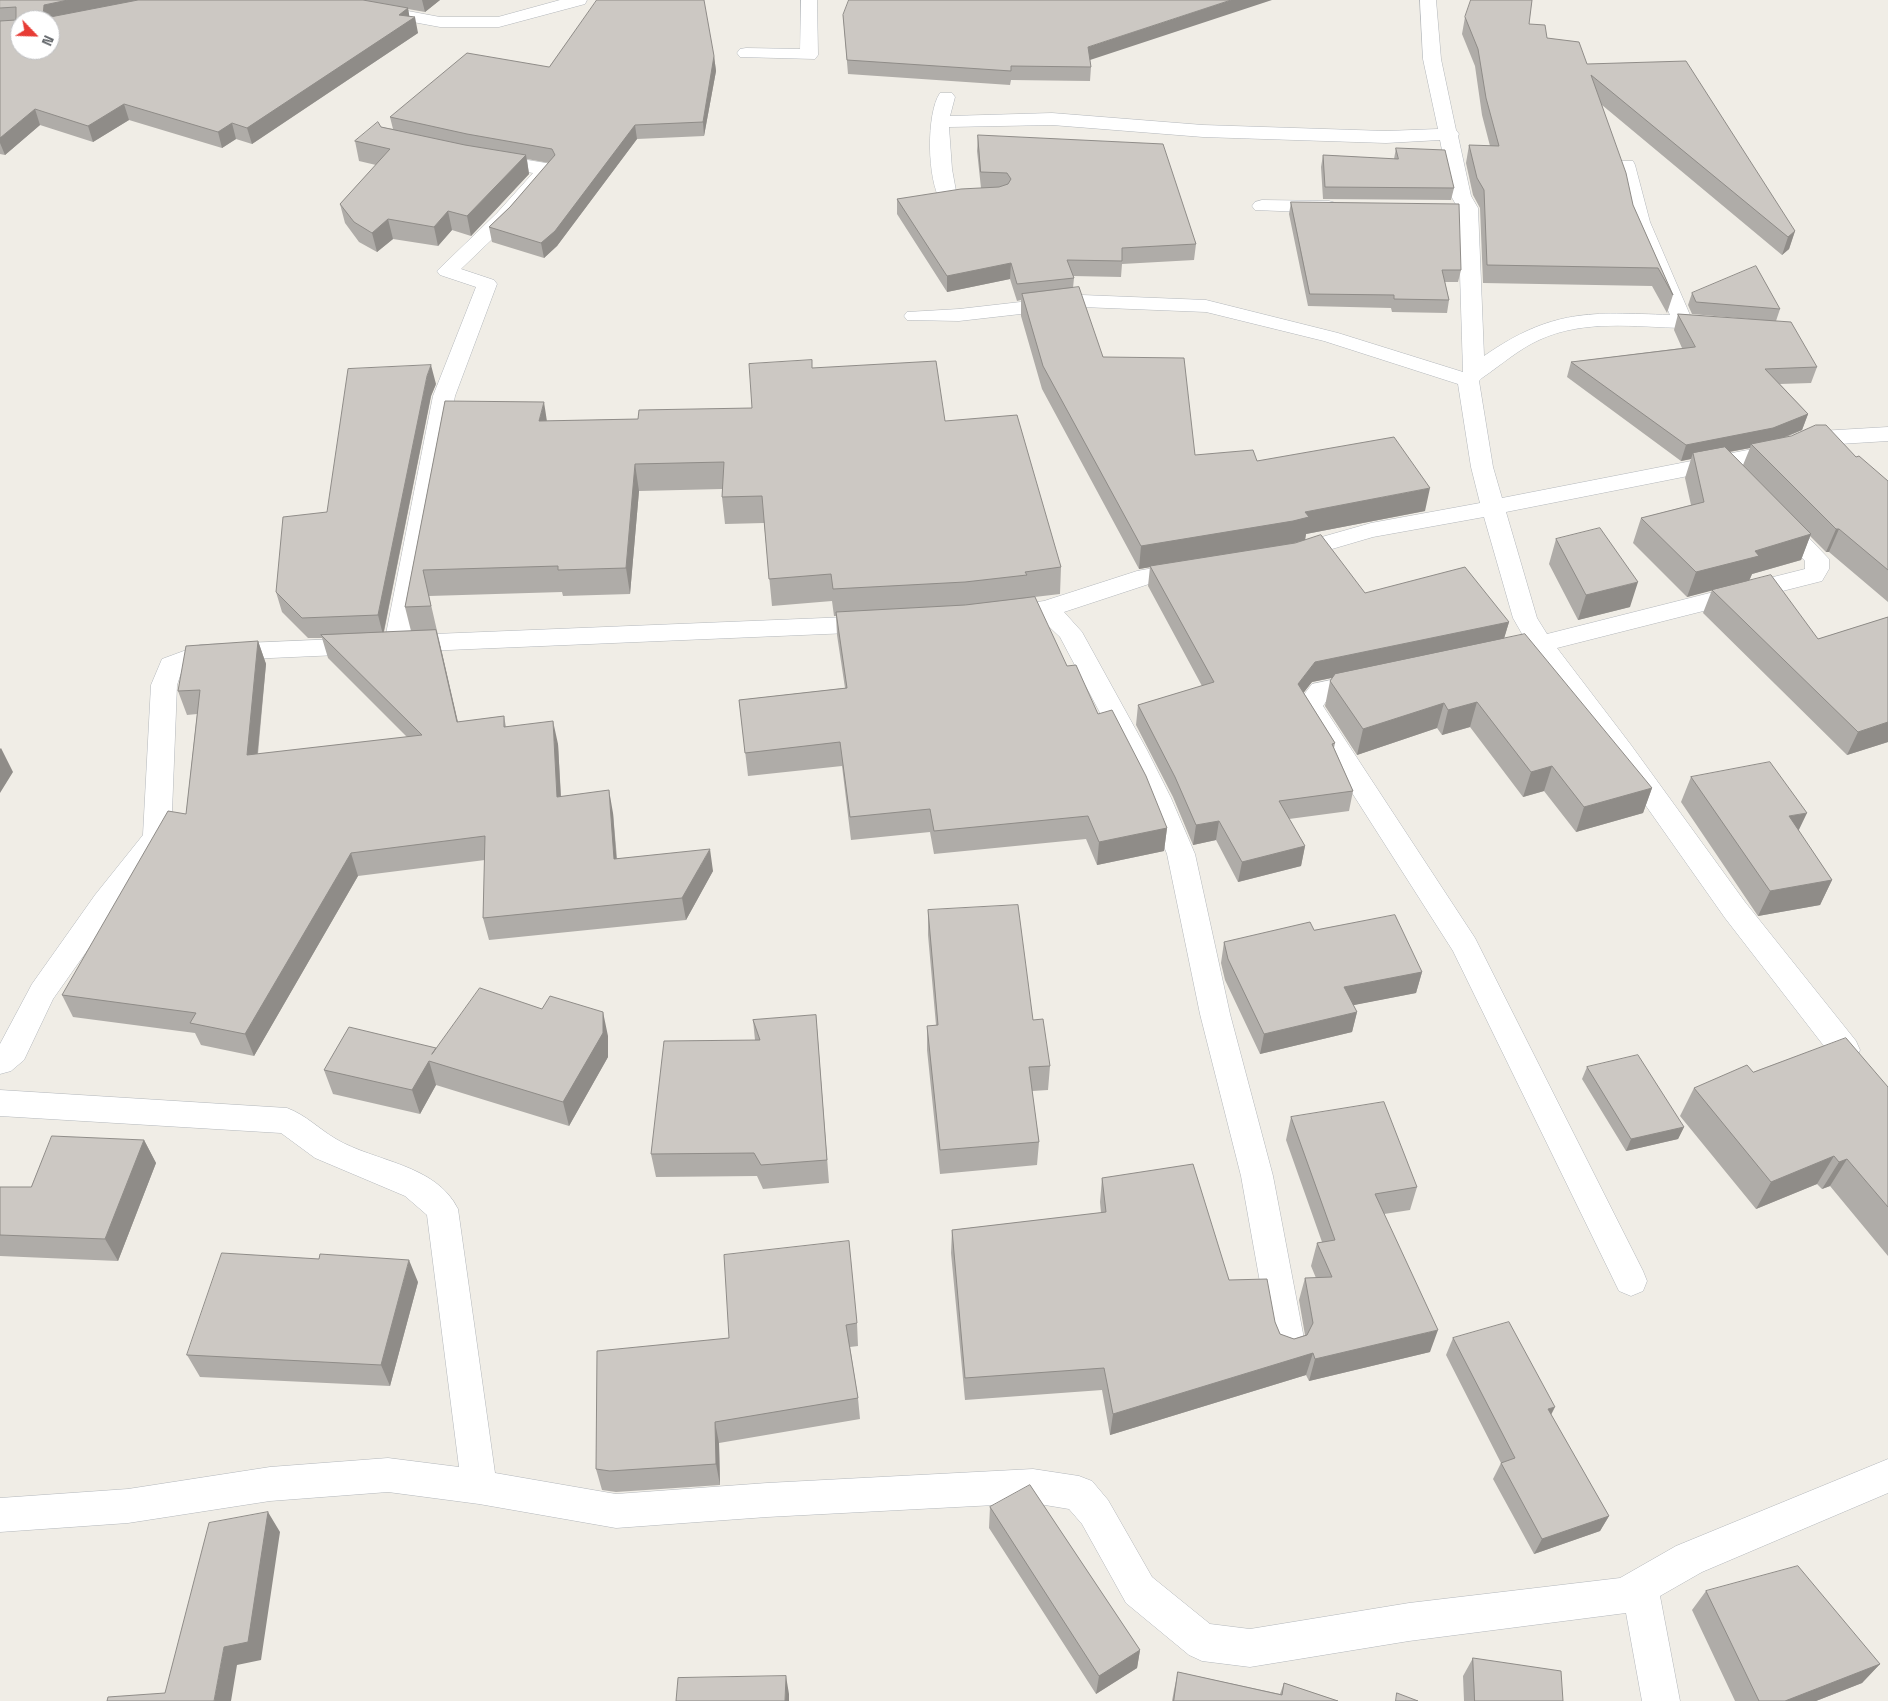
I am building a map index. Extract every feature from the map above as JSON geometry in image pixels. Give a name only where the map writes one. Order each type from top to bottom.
[{"type":"street","points":[[321,0],[440,22],[499,22],[579,0]]},
{"type":"street","points":[[746,53],[809,55],[809,0]]},
{"type":"street","points":[[1428,0],[1432,59],[1450,134],[1462,196],[1458,208],[1471,376],[1482,467],[1525,618],[1540,644],[1622,752],[1735,910],[1846,1050]]},
{"type":"street","points":[[946,97],[940,122],[942,169],[948,197],[1000,195]]},
{"type":"street","points":[[940,122],[1052,120],[1212,131],[1386,137],[1450,134]]},
{"type":"street","points":[[396,644],[444,396],[487,284],[447,271],[504,218],[546,169],[469,157]]},
{"type":"street","points":[[914,316],[959,315],[1082,301],[1206,306],[1330,337],[1471,376],[1532,335],[1566,323],[1595,318],[1692,323],[1640,222],[1626,165]]},
{"type":"street","points":[[1262,206],[1350,207]]},
{"type":"street","points":[[1272,556],[1291,553],[1371,530],[1493,508],[1529,499],[1587,490],[1774,452],[1803,438],[1888,434]]},
{"type":"street","points":[[1723,463],[1743,484]]},
{"type":"street","points":[[1503,653],[1813,575],[1818,569],[1817,559],[1764,504]]},
{"type":"street","points":[[983,616],[1046,609],[1146,577],[1214,566]]},
{"type":"street","points":[[1046,609],[1070,632],[1142,766],[1181,854],[1216,1014],[1257,1176],[1288,1344]]},
{"type":"street","points":[[0,1062],[13,1051],[42,992],[64,960],[104,903],[157,837],[164,685],[171,665],[200,653],[741,631],[897,622]]},
{"type":"street","points":[[1385,677],[1320,690],[1309,705],[1465,946],[1631,1281]]},
{"type":"street","points":[[0,1103],[287,1121],[326,1149],[416,1186],[442,1209],[479,1487]]},
{"type":"street","points":[[0,1515],[128,1506],[270,1484],[388,1475],[479,1487],[616,1511],[767,1500],[1032,1486],[1079,1493],[1095,1512],[1139,1590],[1202,1642],[1250,1648],[1409,1622],[1624,1596],[1689,1559],[1888,1476]]},
{"type":"street","points":[[1640,1587],[1661,1701]]},
{"type":"building","points":[[0,0],[68,0],[44,5],[44,10],[16,10],[16,7],[0,8]]},
{"type":"building","points":[[138,0],[363,0],[408,8],[399,15],[415,17],[247,128],[232,123],[218,132],[124,104],[88,126],[35,109],[0,138],[0,21],[10,20],[10,60],[60,60],[60,15]]},
{"type":"building","points":[[597,0],[704,0],[714,56],[703,122],[635,125],[555,231],[541,243],[489,227],[510,207],[555,155],[552,149],[467,134],[390,117],[467,53],[549,67]]},
{"type":"building","points":[[849,0],[1231,0],[1088,47],[1091,67],[1011,66],[1011,71],[847,60],[843,15]]},
{"type":"building","points":[[1471,0],[1532,0],[1529,24],[1545,25],[1547,38],[1579,42],[1587,64],[1686,61],[1795,231],[1788,237],[1591,75],[1626,173],[1633,205],[1673,295],[1658,268],[1487,265],[1484,190],[1477,178],[1469,145],[1499,146],[1486,98],[1478,49],[1465,17]]},
{"type":"building","points":[[378,122],[381,127],[465,145],[526,155],[467,216],[448,211],[434,227],[388,219],[372,233],[354,222],[340,204],[390,149],[355,141]]},
{"type":"building","points":[[978,135],[1163,144],[1196,244],[1122,248],[1122,261],[1067,260],[1074,278],[1017,284],[1011,263],[947,276],[897,199],[961,189],[999,187],[1008,184],[1011,179],[1007,173],[981,172]]},
{"type":"building","points":[[1396,148],[1445,150],[1454,188],[1325,187],[1323,155],[1398,159]]},
{"type":"building","points":[[1291,202],[1459,204],[1461,270],[1442,270],[1449,300],[1394,299],[1394,295],[1310,294]]},
{"type":"building","points":[[1756,266],[1780,309],[1696,302],[1692,293]]},
{"type":"building","points":[[1079,287],[1103,357],[1184,358],[1195,455],[1253,450],[1257,461],[1394,437],[1430,488],[1305,512],[1309,517],[1293,521],[1141,546],[1043,366],[1022,294]]},
{"type":"building","points":[[1678,314],[1791,322],[1817,367],[1765,369],[1808,414],[1773,428],[1686,445],[1571,362],[1695,347]]},
{"type":"building","points":[[812,360],[812,368],[936,361],[945,421],[1017,415],[1061,567],[1025,572],[1027,575],[965,582],[833,589],[831,574],[769,579],[762,496],[722,497],[724,462],[635,464],[626,568],[558,570],[558,566],[423,570],[431,606],[405,607],[445,401],[544,402],[539,421],[638,419],[639,410],[752,408],[749,364]]},
{"type":"building","points":[[431,365],[427,376],[378,615],[302,618],[276,592],[283,517],[327,512],[348,369]]},
{"type":"building","points":[[1816,425],[1826,425],[1856,457],[1859,456],[1888,481],[1888,570],[1839,529],[1836,529],[1751,444],[1791,436]]},
{"type":"building","points":[[1725,447],[1811,534],[1755,551],[1759,556],[1696,572],[1641,518],[1704,502],[1693,453]]},
{"type":"building","points":[[1600,528],[1638,582],[1586,595],[1556,539]]},
{"type":"building","points":[[1321,535],[1365,593],[1465,567],[1509,622],[1315,662],[1298,684],[1335,743],[1332,744],[1353,791],[1279,801],[1305,846],[1242,862],[1219,821],[1196,825],[1175,777],[1138,705],[1214,682],[1150,566],[1295,543]]},
{"type":"building","points":[[1771,575],[1818,639],[1888,617],[1888,722],[1858,732],[1712,590]]},
{"type":"building","points":[[1035,597],[1067,666],[1076,665],[1098,714],[1112,710],[1146,776],[1167,828],[1099,842],[1088,816],[934,831],[930,809],[850,817],[840,742],[745,753],[739,700],[847,688],[836,612],[965,605]]},
{"type":"building","points":[[436,630],[457,722],[504,716],[504,727],[553,721],[557,797],[609,790],[614,859],[710,849],[682,898],[483,918],[485,836],[351,853],[245,1034],[190,1023],[196,1013],[62,995],[168,811],[186,814],[200,690],[178,691],[186,646],[258,641],[247,755],[422,735],[321,635]]},
{"type":"building","points":[[1525,634],[1652,788],[1584,807],[1552,766],[1531,772],[1477,702],[1448,710],[1444,703],[1363,729],[1330,681],[1335,674]]},
{"type":"building","points":[[1770,762],[1807,813],[1789,816],[1832,880],[1770,891],[1691,777]]},
{"type":"building","points":[[1018,905],[1033,1020],[1043,1019],[1050,1066],[1029,1067],[1039,1142],[940,1150],[927,1026],[938,1025],[928,910]]},
{"type":"building","points":[[1395,915],[1422,972],[1344,987],[1357,1012],[1264,1034],[1228,959],[1224,942],[1310,922],[1314,930]]},
{"type":"building","points":[[480,988],[542,1009],[550,996],[603,1012],[603,1033],[563,1102],[429,1061],[412,1090],[324,1070],[349,1027],[436,1048],[432,1054]]},
{"type":"building","points":[[816,1015],[827,1160],[761,1165],[754,1153],[651,1154],[664,1041],[760,1040],[753,1020]]},
{"type":"building","points":[[1846,1038],[1888,1087],[1888,1207],[1847,1159],[1839,1162],[1834,1156],[1771,1182],[1694,1088],[1747,1065],[1753,1072]]},
{"type":"building","points":[[1638,1055],[1684,1127],[1631,1139],[1587,1067]]},
{"type":"building","points":[[1384,1102],[1417,1187],[1375,1194],[1438,1330],[1315,1359],[1313,1353],[1113,1414],[1104,1368],[965,1378],[952,1230],[1106,1212],[1102,1178],[1193,1164],[1229,1280],[1267,1279],[1275,1322],[1280,1334],[1294,1339],[1307,1335],[1313,1323],[1305,1278],[1332,1277],[1317,1243],[1335,1240],[1291,1117]]},
{"type":"building","points":[[52,1136],[144,1140],[105,1239],[0,1235],[0,1187],[31,1187]]},
{"type":"building","points":[[849,1241],[857,1323],[846,1325],[858,1398],[715,1422],[716,1464],[610,1471],[596,1469],[597,1351],[729,1338],[724,1255]]},
{"type":"building","points":[[222,1253],[319,1259],[320,1254],[409,1260],[381,1365],[187,1355]]},
{"type":"building","points":[[1509,1322],[1555,1407],[1548,1409],[1609,1516],[1542,1539],[1501,1463],[1515,1458],[1453,1338]]},
{"type":"building","points":[[1030,1485],[1140,1650],[1099,1676],[990,1507]]},
{"type":"building","points":[[268,1512],[248,1642],[224,1647],[214,1701],[107,1701],[108,1697],[165,1693],[209,1523]]},
{"type":"building","points":[[1798,1566],[1880,1664],[1785,1701],[1759,1701],[1706,1591]]},
{"type":"building","points":[[1473,1658],[1561,1671],[1563,1701],[1475,1701]]},
{"type":"building","points":[[1178,1672],[1282,1695],[1284,1683],[1338,1701],[1174,1701]]},
{"type":"building","points":[[786,1676],[785,1701],[676,1701],[678,1678]]},
{"type":"building","points":[[1397,1693],[1418,1701],[1396,1701]]}]
